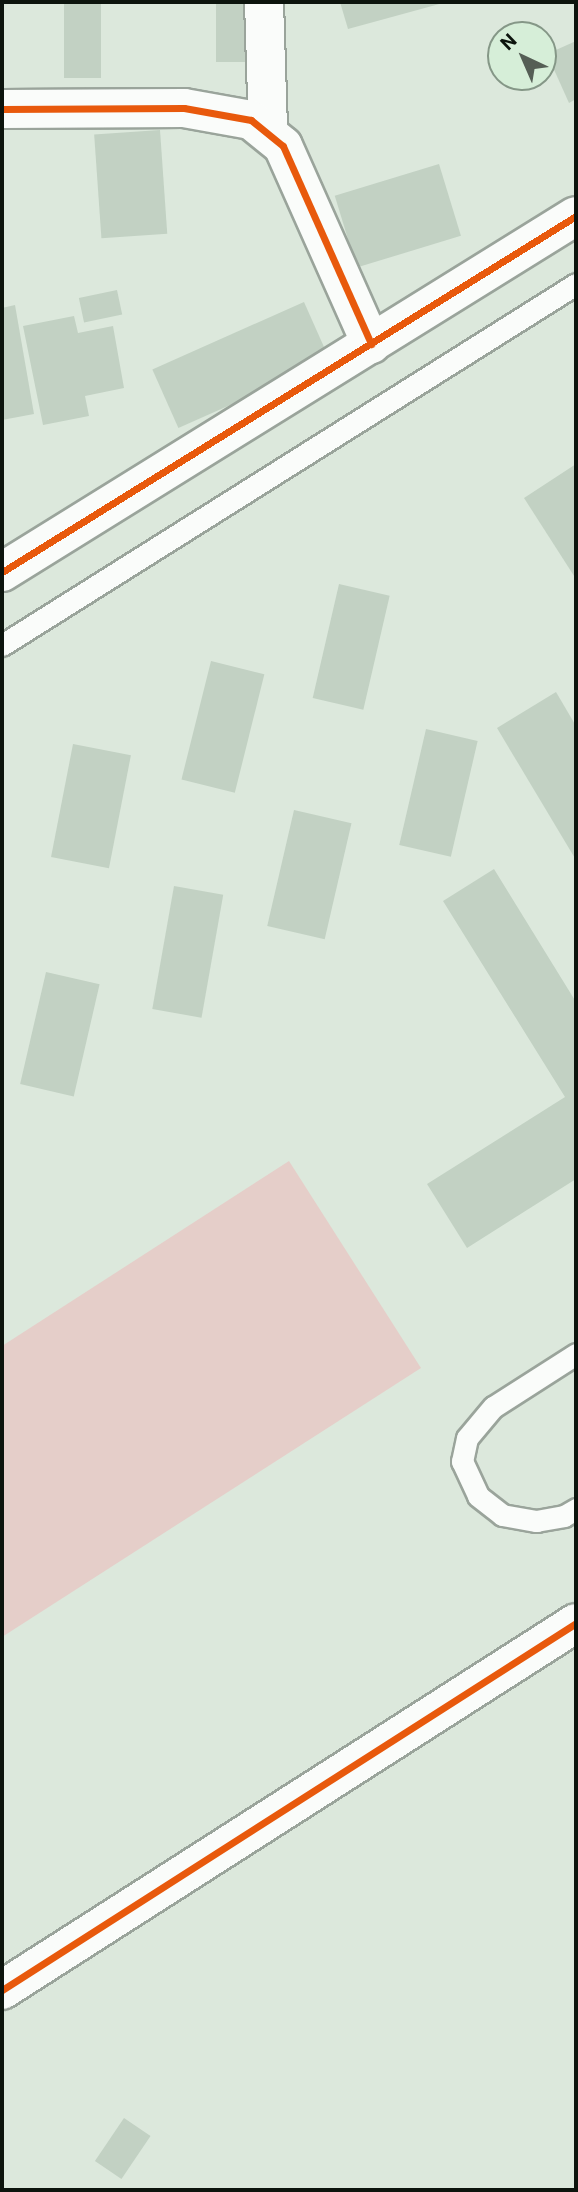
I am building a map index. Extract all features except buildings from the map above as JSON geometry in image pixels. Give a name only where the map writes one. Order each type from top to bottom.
[{"type":"street","points":[[264,2],[268,131]]},
{"type":"street","points":[[2,109],[184,108],[251,120],[284,146],[371,344]]},
{"type":"street","points":[[2,572],[576,216]]},
{"type":"street","points":[[2,1990],[576,1623]]},
{"type":"lane","points":[[2,645],[576,285]]},
{"type":"lane","points":[[576,1354],[493,1407],[467,1438],[463,1461],[478,1496],[502,1515],[518,1521],[550,1520],[576,1508]]},
{"type":"shaded area","points":[[289,1161],[421,1368],[2,1637],[2,1346]]},
{"type":"cycle path","points":[[2,109],[184,108],[251,120],[283,146],[371,344]]},
{"type":"cycle path","points":[[2,572],[576,216]]},
{"type":"cycle path","points":[[2,1990],[576,1623]]}]
